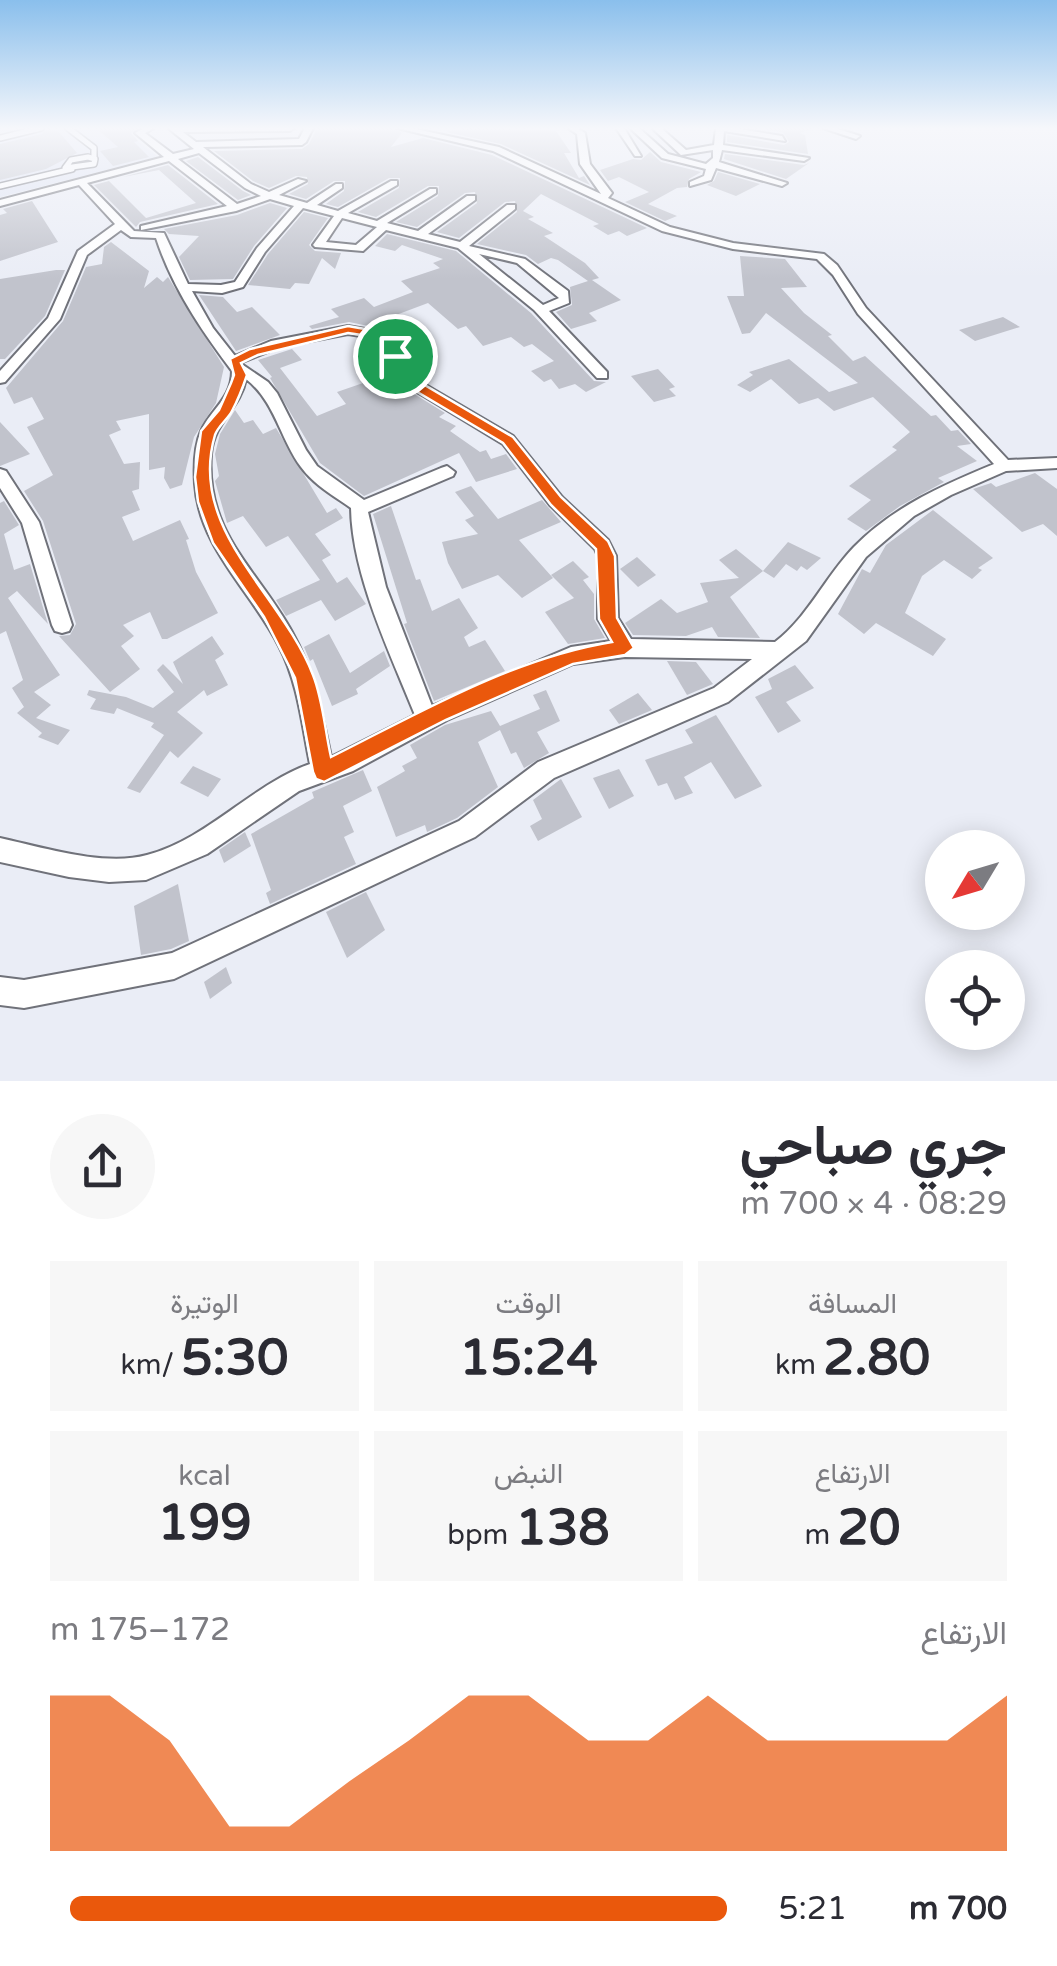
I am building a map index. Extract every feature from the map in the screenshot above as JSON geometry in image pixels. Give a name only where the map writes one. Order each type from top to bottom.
[{"type":"street","points":[[0,203],[94,178]]},
{"type":"street","points":[[198,178],[236,208]]},
{"type":"street","points":[[242,178],[270,196],[521,261],[562,292],[565,300],[542,310]]},
{"type":"street","points":[[557,178],[639,218],[708,240],[813,254],[826,260],[864,314],[956,408],[1004,466]]},
{"type":"street","points":[[596,178],[607,192],[602,199]]},
{"type":"street","points":[[693,184],[707,178]]},
{"type":"street","points":[[767,178],[782,183]]},
{"type":"street","points":[[4,373],[54,319],[82,253],[126,228],[236,208],[301,181]]},
{"type":"street","points":[[80,182],[126,228],[160,235],[168,258],[207,329],[240,375],[229,405],[208,431],[203,477],[206,502],[218,538],[271,612],[304,677],[324,772]]},
{"type":"street","points":[[394,183],[340,214],[320,246],[359,249],[381,225],[433,191]]},
{"type":"street","points":[[185,287],[222,288],[239,284],[261,250],[305,205],[338,186]]},
{"type":"street","points":[[420,235],[470,198]]},
{"type":"street","points":[[467,248],[511,207]]},
{"type":"street","points":[[467,248],[542,310],[602,375]]},
{"type":"street","points":[[236,366],[276,344],[348,330],[372,334],[418,387],[508,440],[556,501],[602,546],[607,556],[608,619],[625,648]]},
{"type":"street","points":[[236,366],[254,376],[266,389],[307,465],[362,506]]},
{"type":"street","points":[[0,991],[24,994],[174,966],[466,829],[546,770],[721,695],[781,651],[808,625],[846,568],[883,530],[945,491],[1004,466],[1057,464]]},
{"type":"street","points":[[426,719],[405,657],[392,636],[359,514],[362,506],[447,472]]},
{"type":"street","points":[[0,475],[30,522],[46,563],[62,625]]},
{"type":"street","points":[[0,850],[109,870],[146,868],[170,861],[198,845],[274,791],[324,772],[426,719],[572,656],[625,648],[781,651]]},
{"type":"lane","points":[[0,186],[32,178]]},
{"type":"shaded area","points":[[0,178],[73,178],[0,197]]},
{"type":"building","points":[[168,178],[185,178],[218,204],[140,222],[136,227],[94,185],[109,181],[146,218],[196,203]]},
{"type":"building","points":[[209,178],[226,178],[251,195],[238,200]]},
{"type":"building","points":[[250,178],[290,178],[269,188]]},
{"type":"building","points":[[307,178],[388,178],[338,207],[326,204],[344,191],[345,181],[334,181],[306,199],[289,194],[308,184]]},
{"type":"building","points":[[400,178],[542,178],[647,228],[627,236],[619,231],[608,235],[593,226],[599,224],[541,194],[523,211],[534,217],[528,219],[553,233],[544,236],[585,263],[599,278],[592,280],[621,300],[589,313],[597,321],[571,329],[556,312],[572,305],[570,287],[588,281],[558,260],[551,258],[538,264],[526,255],[477,244],[517,212],[515,201],[505,202],[459,238],[437,232],[477,203],[475,192],[465,193],[417,227],[396,222],[438,196],[439,186],[428,186],[376,217],[358,212],[399,188]]},
{"type":"building","points":[[622,178],[690,178],[687,187],[677,188],[648,204],[677,216],[665,221],[625,202],[649,192]]},
{"type":"building","points":[[741,178],[760,184],[736,196],[707,185]]},
{"type":"building","points":[[32,201],[58,242],[0,261],[0,215],[7,213],[3,209]]},
{"type":"building","points":[[270,203],[287,208],[254,246],[233,279],[190,280],[179,257],[199,236],[169,234],[164,229],[237,215]]},
{"type":"building","points":[[304,212],[328,218],[309,245],[315,251],[341,253],[335,269],[322,258],[309,284],[295,283],[290,289],[248,285],[268,254]]},
{"type":"building","points":[[387,234],[456,251],[531,313],[594,381],[606,382],[586,392],[575,384],[559,389],[551,379],[544,382],[531,371],[554,361],[532,344],[524,347],[511,337],[483,346],[466,326],[458,329],[428,303],[388,318],[408,337],[394,342],[378,328],[349,322],[312,329],[309,326],[339,317],[331,309],[364,298],[374,307],[413,292],[401,281],[440,268],[433,263],[443,259],[402,245],[395,251],[375,246]]},
{"type":"building","points":[[111,242],[149,271],[144,288],[157,277],[163,282],[168,277],[224,367],[216,403],[194,437],[182,485],[170,489],[164,478],[165,467],[149,470],[149,414],[116,421],[121,430],[109,435],[124,464],[140,462],[139,489],[132,491],[140,510],[122,517],[133,541],[180,520],[189,539],[186,540],[196,572],[218,613],[167,639],[162,639],[150,612],[123,625],[134,636],[121,646],[140,669],[110,692],[59,636],[70,635],[76,624],[43,521],[24,491],[53,475],[27,427],[44,419],[32,397],[14,404],[6,388],[63,321],[86,267],[102,264],[104,247]]},
{"type":"building","points":[[740,256],[785,259],[807,287],[781,288],[804,313],[832,335],[828,336],[853,361],[865,356],[931,416],[936,415],[951,431],[958,430],[971,444],[957,446],[977,461],[938,478],[944,482],[900,506],[866,531],[847,519],[871,500],[849,486],[897,450],[892,447],[910,432],[873,397],[834,411],[818,398],[799,404],[771,379],[750,392],[737,385],[753,375],[749,372],[789,359],[829,392],[858,383],[766,313],[750,333],[742,334],[727,296],[744,296]]},
{"type":"building","points":[[65,270],[45,316],[5,359],[0,359],[0,279]]},
{"type":"building","points":[[199,295],[223,297],[237,312],[252,307],[280,335],[236,351]]},
{"type":"building","points":[[1003,317],[1020,327],[975,341],[959,330]]},
{"type":"building","points":[[292,349],[302,360],[280,368],[317,416],[346,404],[337,392],[366,382],[372,387],[386,381],[400,396],[405,390],[411,392],[445,413],[439,417],[456,426],[450,431],[480,452],[486,450],[491,459],[506,454],[517,469],[476,482],[459,453],[364,496],[320,463],[272,377],[258,360]]},
{"type":"building","points":[[658,369],[675,387],[669,389],[676,396],[654,402],[631,376]]},
{"type":"building","points":[[235,410],[244,423],[253,420],[263,434],[276,428],[327,513],[336,508],[343,518],[315,534],[331,555],[322,560],[337,583],[347,577],[366,604],[335,621],[321,600],[286,616],[276,600],[320,580],[288,536],[266,547],[243,516],[227,523],[215,481],[219,476],[215,454],[220,434]]},
{"type":"building","points":[[0,422],[30,454],[0,466]]},
{"type":"building","points":[[1035,473],[1057,489],[1057,536],[1043,524],[1022,532],[973,489],[991,483],[996,487]]},
{"type":"building","points":[[471,486],[498,519],[542,500],[561,522],[519,540],[553,578],[522,598],[498,575],[462,589],[442,542],[478,534],[465,520],[474,516],[455,492]]},
{"type":"building","points":[[4,501],[19,525],[4,534],[14,570],[30,564],[48,624],[17,591],[8,598],[60,675],[34,692],[51,705],[36,718],[70,730],[58,745],[38,737],[42,733],[17,713],[24,707],[12,688],[23,680],[6,631],[0,634],[0,503]]},
{"type":"building","points":[[391,506],[416,580],[420,579],[432,611],[459,598],[478,628],[464,637],[469,647],[485,640],[505,671],[434,701],[404,624],[407,623],[373,514]]},
{"type":"building","points":[[933,510],[993,558],[978,568],[982,570],[972,579],[944,560],[922,576],[905,613],[946,639],[933,656],[876,623],[864,634],[838,614],[862,569],[870,573],[886,545]]},
{"type":"building","points":[[788,542],[821,558],[807,570],[801,566],[797,571],[786,564],[774,578],[763,571]]},
{"type":"building","points":[[736,549],[763,571],[730,597],[760,638],[718,637],[712,627],[686,636],[633,635],[625,623],[661,599],[677,613],[708,602],[700,583],[739,578],[719,560]]},
{"type":"building","points":[[637,557],[656,575],[638,587],[620,569]]},
{"type":"building","points":[[573,561],[589,577],[583,580],[594,594],[594,619],[605,638],[568,644],[545,612],[574,598],[551,575]]},
{"type":"building","points":[[329,634],[350,673],[384,651],[390,666],[356,689],[358,694],[332,706],[304,647]]},
{"type":"building","points":[[212,636],[224,654],[215,660],[228,685],[207,696],[204,690],[177,712],[203,733],[178,758],[170,751],[140,793],[127,788],[164,735],[151,727],[154,723],[117,708],[114,714],[90,709],[96,699],[87,695],[89,690],[126,697],[153,708],[174,692],[157,670],[163,664],[183,684],[173,662]]},
{"type":"building","points":[[667,661],[696,662],[713,684],[687,695]]},
{"type":"building","points":[[795,665],[814,688],[786,702],[801,721],[778,733],[755,697],[772,689],[768,679]]},
{"type":"building","points":[[546,690],[560,721],[537,732],[549,753],[524,768],[516,752],[511,754],[500,730],[478,742],[498,787],[457,818],[427,832],[425,825],[396,837],[377,787],[405,771],[402,766],[417,758],[410,745],[445,725],[491,711],[500,726],[540,709],[533,695]]},
{"type":"building","points":[[638,693],[652,710],[619,724],[609,710]]},
{"type":"building","points":[[716,715],[762,786],[735,799],[711,762],[684,777],[693,793],[675,800],[667,783],[658,786],[645,760],[693,743],[685,730]]},
{"type":"building","points":[[193,766],[221,779],[208,797],[180,783]]},
{"type":"building","points":[[619,769],[634,796],[609,809],[593,778]]},
{"type":"building","points":[[363,770],[372,791],[343,806],[354,832],[344,837],[356,864],[270,904],[266,893],[271,890],[251,834],[314,798],[312,792]]},
{"type":"building","points":[[561,779],[582,817],[538,841],[530,826],[542,819],[533,800]]},
{"type":"building","points":[[245,832],[251,846],[224,863],[219,850]]},
{"type":"building","points":[[178,884],[189,941],[141,955],[134,906]]},
{"type":"building","points":[[366,892],[385,930],[347,958],[326,912]]},
{"type":"building","points":[[226,967],[232,983],[210,999],[204,982]]},
{"type":"route","points":[[360,330],[372,334],[395,356],[398,367],[418,387],[508,440],[556,501],[594,535],[607,556],[608,619],[625,648],[572,656],[439,713],[324,772],[304,677],[271,612],[218,538],[206,502],[203,477],[208,431],[225,412],[238,383],[240,375],[234,361],[254,352],[304,337],[360,330]]}]
